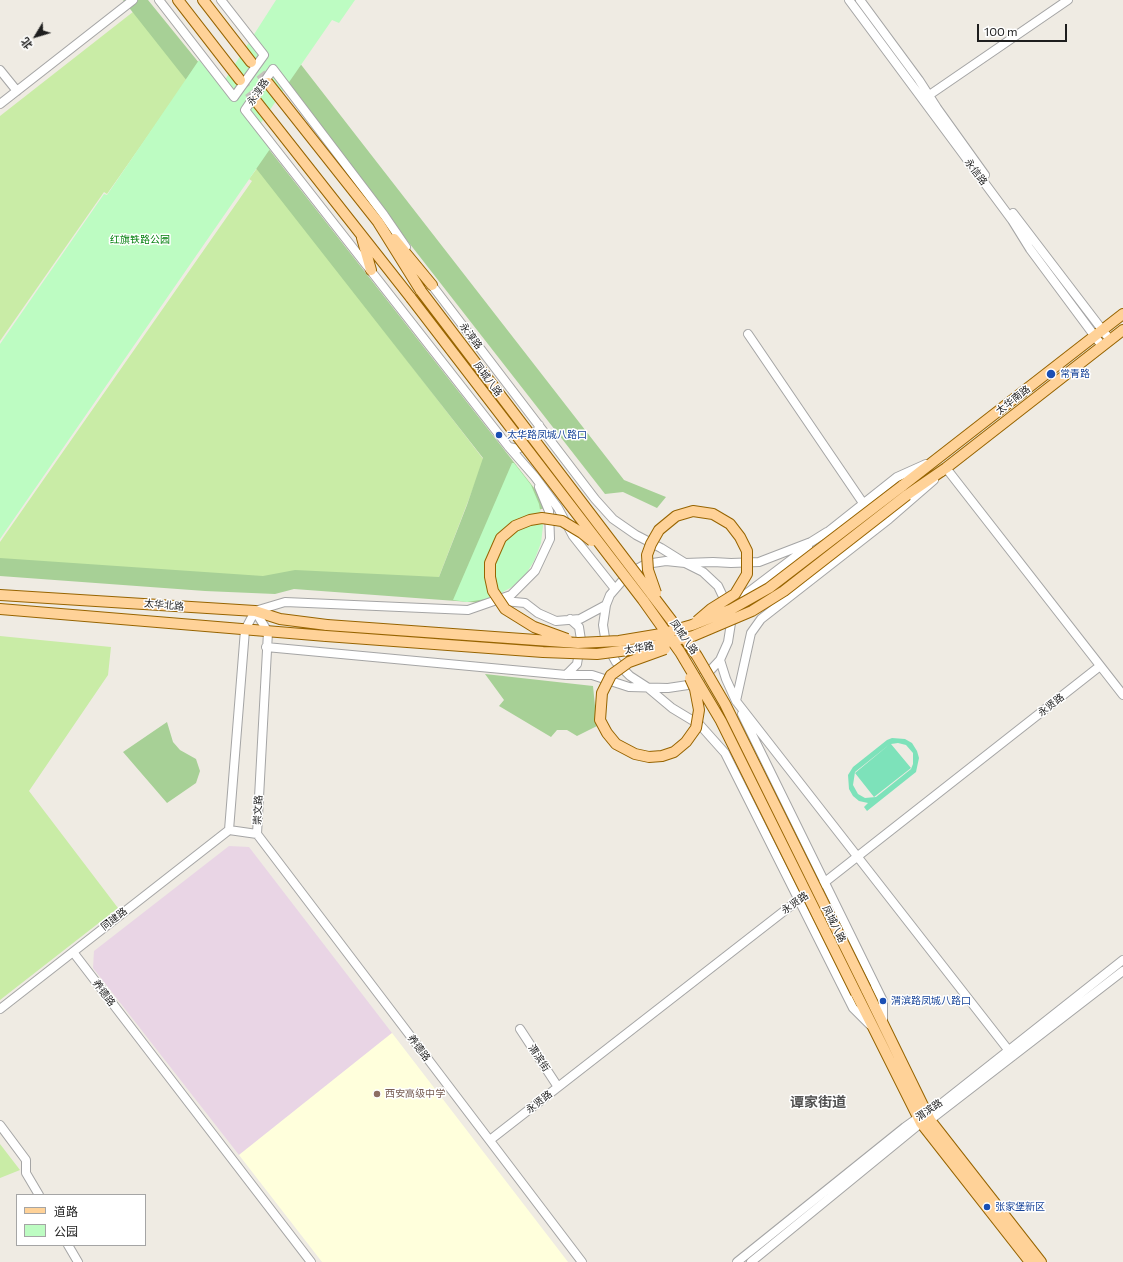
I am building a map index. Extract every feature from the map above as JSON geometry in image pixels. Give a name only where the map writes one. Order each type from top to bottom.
[{"type":"main road","points":[[178,0],[240,80]]},
{"type":"main road","points":[[203,0],[251,62]]},
{"type":"main road","name":"永淳路","points":[[268,83],[378,222],[421,291]]},
{"type":"main road","name":"永淳路","points":[[256,100],[411,298]]},
{"type":"main road","points":[[378,222],[400,245],[432,285]]},
{"type":"main road","points":[[361,234],[371,270]]},
{"type":"main road","name":"凤城八路","points":[[421,291],[665,611],[697,656],[725,704],[866,989],[883,1024],[924,1119],[1041,1262]]},
{"type":"main road","name":"凤城八路","points":[[411,298],[680,652],[720,721],[872,1026],[924,1119],[1030,1262]]},
{"type":"main road","name":"太华南路","points":[[905,490],[939,458],[1123,314]]},
{"type":"main road","name":"太华南路","points":[[905,490],[946,468],[1123,330]]},
{"type":"main road","name":"太华路","points":[[326,630],[578,643],[626,640],[661,634],[692,625],[730,610],[769,588],[905,490]]},
{"type":"main road","name":"太华路","points":[[326,630],[543,652],[597,654],[644,648],[693,636],[752,611],[784,591],[905,490]]},
{"type":"main road","points":[[665,611],[652,586],[648,570],[647,555],[651,544],[659,530],[676,516],[694,511],[713,514],[730,524],[740,537],[747,551],[747,574],[735,594],[711,609],[692,625]]},
{"type":"main road","points":[[578,643],[534,627],[505,609],[493,591],[490,577],[490,563],[501,538],[515,526],[530,520],[542,518],[562,521],[582,533],[609,557]]},
{"type":"main road","name":"太华北路","points":[[0,595],[256,611],[326,630]]},
{"type":"main road","name":"太华北路","points":[[0,609],[129,618],[268,632],[326,630]]},
{"type":"main road","points":[[680,652],[695,689],[699,710],[696,728],[686,742],[674,752],[662,756],[649,757],[635,754],[616,744],[607,733],[600,720],[602,693],[611,675],[629,662],[696,639],[712,629]]},
{"type":"street","points":[[0,104],[133,0]]},
{"type":"street","points":[[159,0],[234,97],[264,55],[221,0]]},
{"type":"street","name":"永信路","points":[[849,0],[926,98],[1014,215],[1106,343]]},
{"type":"street","name":"永信路","points":[[860,0],[926,98]]},
{"type":"street","points":[[926,98],[1068,0]]},
{"type":"street","name":"永淳路","points":[[615,589],[573,536],[558,508],[535,477],[508,446],[245,110],[273,69],[384,215],[432,285],[595,499],[613,519],[636,535],[685,563]]},
{"type":"street","points":[[0,70],[17,91]]},
{"type":"street","points":[[748,334],[863,503]]},
{"type":"street","points":[[508,446],[518,449],[537,435],[539,425]]},
{"type":"street","points":[[727,604],[746,594],[897,478],[939,458]]},
{"type":"street","points":[[1010,1053],[736,701],[751,633],[761,619],[889,519],[923,491],[946,468],[1123,695]]},
{"type":"street","points":[[229,830],[245,630],[256,611],[285,602],[468,610],[511,595],[535,571],[550,539],[549,511],[535,477]]},
{"type":"street","points":[[647,687],[630,676],[616,662],[606,644],[603,625],[606,605],[615,589],[629,573],[646,564],[666,560],[685,563],[759,562],[811,542],[827,532]]},
{"type":"street","points":[[266,648],[566,675],[592,674],[629,687],[668,688],[688,684],[706,675],[720,660],[728,642],[731,623],[727,604],[718,586],[703,572],[685,563]]},
{"type":"street","points":[[488,604],[508,600],[525,603],[538,613],[556,621],[580,618],[606,605]]},
{"type":"street","points":[[256,611],[268,632]]},
{"type":"street","points":[[566,675],[577,664],[581,640],[579,627],[570,620]]},
{"type":"street","name":"崇文路","points":[[229,830],[257,834],[268,632]]},
{"type":"street","name":"凤城八路","points":[[720,660],[726,679],[766,765],[883,1001],[883,1024]]},
{"type":"street","name":"永贤路","points":[[490,1140],[825,882],[1100,666]]},
{"type":"street","name":"凤城八路","points":[[647,687],[672,708],[700,725],[726,753],[853,1008],[872,1026]]},
{"type":"street","points":[[735,772],[745,762],[756,759],[766,765]]},
{"type":"street","name":"同建路","points":[[0,1009],[229,830]]},
{"type":"street","name":"养德路","points":[[257,834],[582,1262]]},
{"type":"street","name":"养德路","points":[[73,952],[311,1262]]},
{"type":"street","name":"渭滨路","points":[[1010,1053],[1123,960]]},
{"type":"street","name":"渭滨路","points":[[737,1262],[1010,1053],[1123,972]]},
{"type":"street","name":"渭滨街","points":[[520,1029],[558,1087]]},
{"type":"street","name":"渭滨路","points":[[751,1262],[924,1119]]},
{"type":"street","points":[[0,1125],[26,1160],[26,1173],[38,1194]]},
{"type":"street","points":[[69,1246],[78,1262]]},
{"type":"shaded area","points":[[229,846],[249,847],[392,1033],[239,1155],[93,968],[94,951]]},
{"type":"shaded area","name":"西安高级中学","points":[[392,1033],[568,1262],[322,1262],[239,1155]]},
{"type":"green space","points":[[123,0],[148,0],[234,106],[221,124]]},
{"type":"green space","name":"红旗铁路公园","points":[[276,0],[355,0],[339,23],[332,20],[256,130],[270,149],[0,539],[0,344],[104,194],[107,195],[199,60],[221,86]]},
{"type":"green space","points":[[138,8],[190,76],[107,194],[104,192],[0,341],[0,116]]},
{"type":"green space","points":[[285,44],[624,480],[666,497],[657,508],[623,492],[605,494],[271,66]]},
{"type":"green space","points":[[239,111],[549,507],[517,516],[495,598],[483,603],[294,589],[275,594],[205,591],[0,576],[0,558],[263,576],[295,570],[439,577],[467,505],[483,458],[226,130]]},
{"type":"green space","points":[[258,167],[484,460],[437,582],[265,579],[0,559],[0,542],[252,181],[249,179]]},
{"type":"green space","points":[[512,463],[514,463],[531,485],[539,504],[543,526],[541,543],[534,561],[526,574],[512,587],[492,598],[467,602],[453,600]]},
{"type":"green space","points":[[0,636],[111,647],[108,675],[29,791],[118,908],[0,1000]]},
{"type":"green space","points":[[485,674],[593,686],[597,726],[577,736],[567,730],[557,730],[551,737],[499,706],[504,700]]},
{"type":"green space","points":[[167,722],[173,742],[180,750],[196,759],[200,771],[196,783],[167,803],[123,752]]},
{"type":"green space","points":[[892,738],[905,739],[912,743],[919,758],[916,772],[867,811],[864,807],[868,803],[859,801],[853,796],[849,789],[848,775],[853,767],[887,740]],"holes":[[[898,743],[906,745],[913,753],[913,764],[911,769],[876,797],[865,798],[858,794],[853,785],[855,772],[890,744],[855,773],[874,797],[911,768],[891,744]]]},
{"type":"green space","points":[[0,1144],[20,1170],[0,1178]]},
{"type":"tunnel","points":[[251,62],[268,83]]},
{"type":"tunnel","points":[[240,80],[256,101]]},
{"type":"place","name":"常青路","points":[[1051,374]]},
{"type":"place","name":"太华路凤城八路口","points":[[499,435]]},
{"type":"place","name":"渭滨路凤城八路口","points":[[883,1001]]},
{"type":"place","name":"西安高级中学","points":[[377,1094]]},
{"type":"place","name":"张家堡新区","points":[[987,1207]]},
{"type":"district","name":"谭家街道","points":[[818,1102]]}]
